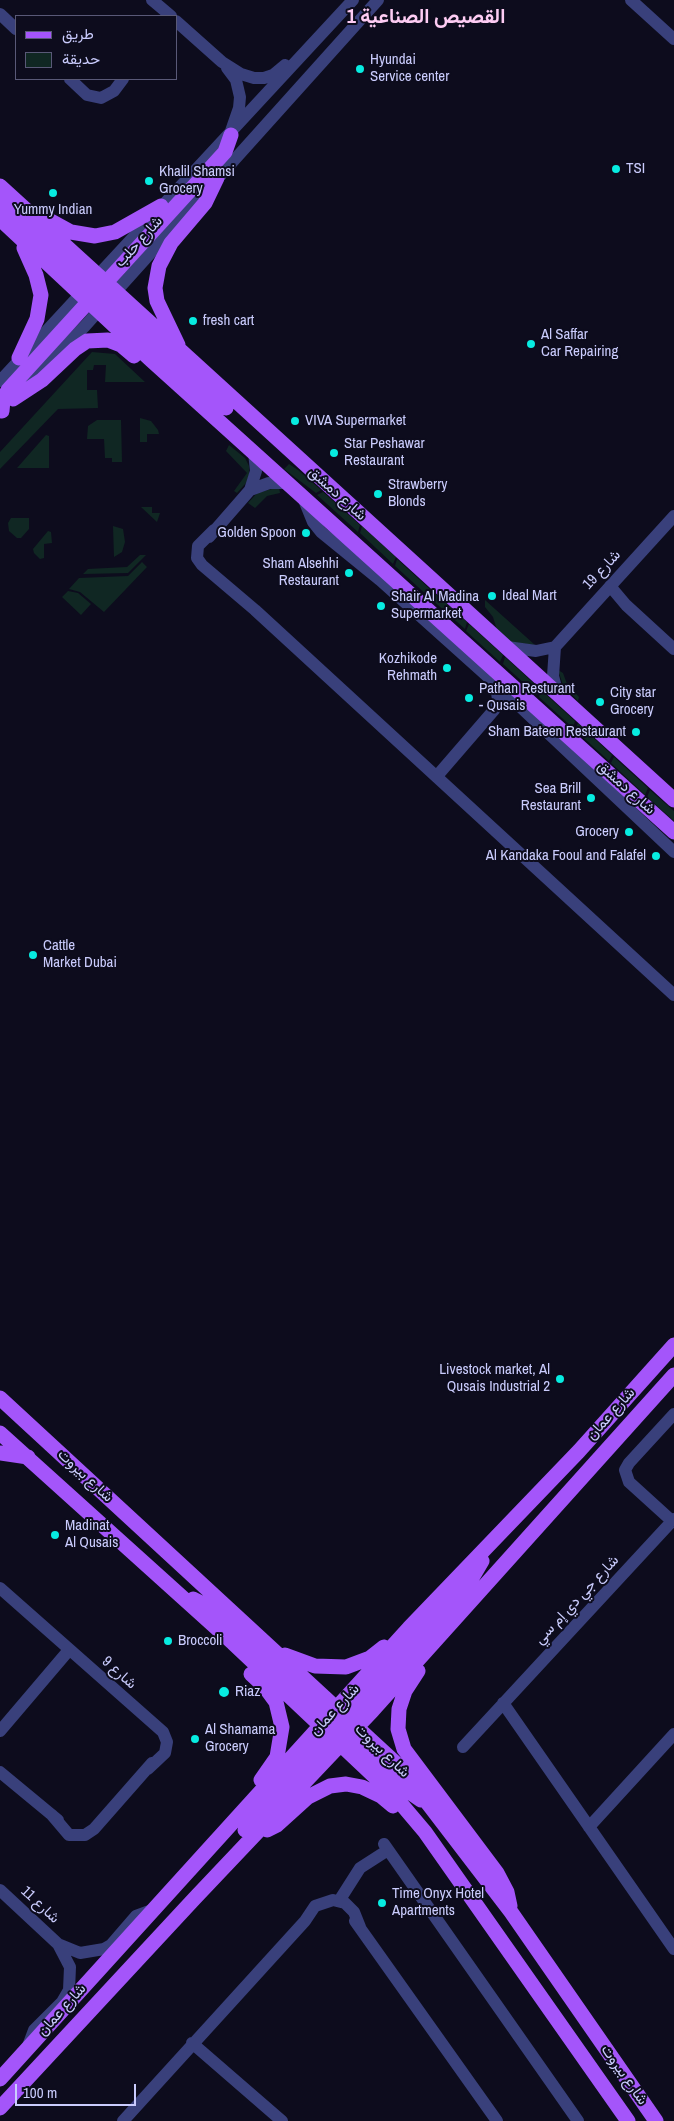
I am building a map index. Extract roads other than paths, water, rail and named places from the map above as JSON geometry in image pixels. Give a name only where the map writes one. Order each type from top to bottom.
[{"type":"main road","points":[[1,412],[4,396],[8,390],[225,152],[230,135]]},
{"type":"main road","points":[[183,355],[161,312],[156,288],[156,277],[164,256],[205,202],[217,178]]},
{"type":"main road","name":"شارع دمشق","points":[[0,186],[28,211],[151,360],[674,832]]},
{"type":"main road","points":[[0,204],[254,433],[268,441],[282,444]]},
{"type":"main road","points":[[28,211],[48,219],[71,232],[95,236],[115,232],[161,206]]},
{"type":"main road","name":"شارع دمشق","points":[[0,220],[19,238],[183,355],[674,800]]},
{"type":"main road","points":[[19,238],[36,275],[41,295],[37,319],[19,358]]},
{"type":"main road","points":[[13,399],[42,380],[75,349],[87,342],[108,340],[121,345],[135,357],[151,360]]},
{"type":"main road","points":[[305,465],[326,466]]},
{"type":"main road","name":"شارع عمان","points":[[0,2108],[254,1835],[339,1726],[409,1628],[579,1451],[674,1345]]},
{"type":"main road","name":"شارع عمان","points":[[0,2079],[248,1807],[434,1641],[674,1375]]},
{"type":"main road","name":"شارع بيروت","points":[[0,1398],[277,1652],[339,1726],[380,1781],[425,1832],[628,2121]]},
{"type":"main road","name":"شارع بيروت","points":[[0,1433],[233,1643],[339,1726],[408,1791],[431,1805],[511,1912],[656,2121]]},
{"type":"main road","points":[[0,1453],[28,1457]]},
{"type":"main road","points":[[194,1899],[199,1884],[208,1871],[472,1578],[490,1542]]},
{"type":"main road","points":[[180,1595],[196,1600],[211,1608],[339,1726]]},
{"type":"main road","points":[[277,1652],[315,1666],[346,1667],[370,1658],[409,1628]]},
{"type":"main road","points":[[434,1641],[430,1653],[402,1697],[397,1723],[400,1739],[410,1760],[497,1873],[507,1892],[511,1912]]},
{"type":"main road","points":[[233,1643],[240,1662],[265,1687],[276,1702],[282,1727],[277,1757],[254,1790],[248,1807]]},
{"type":"main road","points":[[254,1835],[277,1825],[315,1792],[330,1786],[346,1784],[375,1792],[407,1821],[425,1832]]},
{"type":"street","points":[[152,0],[169,15]]},
{"type":"street","name":"شارع حلب","points":[[1,412],[97,293],[161,206],[230,135],[353,0]]},
{"type":"street","name":"شارع حلب","points":[[0,381],[19,358],[97,293],[217,178],[378,0]]},
{"type":"street","points":[[638,2],[674,39]]},
{"type":"street","points":[[0,14],[15,28]]},
{"type":"street","points":[[178,23],[222,62],[236,80],[239,91],[239,108],[230,135]]},
{"type":"street","points":[[222,62],[242,74],[259,78],[274,75],[290,61],[303,56]]},
{"type":"street","points":[[74,82],[88,90],[105,90],[115,86],[122,80]]},
{"type":"street","points":[[254,452],[256,471],[250,490],[214,530],[202,550],[203,557],[212,572],[674,995]]},
{"type":"street","points":[[250,490],[269,484],[289,483]]},
{"type":"street","points":[[302,495],[313,522],[321,532],[380,580],[496,684],[674,852]]},
{"type":"street","name":"شارع 19","points":[[555,646],[674,516]]},
{"type":"street","points":[[608,588],[674,650]]},
{"type":"street","points":[[506,648],[536,651],[555,646],[553,676],[558,696]]},
{"type":"street","points":[[437,776],[492,715],[498,700],[496,684]]},
{"type":"street","points":[[492,715],[510,708],[522,710]]},
{"type":"street","points":[[673,1520],[629,1482],[625,1470],[629,1463],[674,1414]]},
{"type":"street","name":"شارع جي دي إم سي","points":[[463,1747],[673,1520]]},
{"type":"street","name":"شارع 9","points":[[1,1772],[52,1815],[65,1832],[74,1836],[90,1833],[148,1768],[162,1758],[167,1748],[163,1732],[2,1594]]},
{"type":"street","points":[[1,1728],[69,1650]]},
{"type":"street","points":[[503,1703],[589,1827],[672,1941]]},
{"type":"street","points":[[589,1827],[674,1734]]},
{"type":"street","points":[[339,1901],[360,1868],[386,1847],[578,2121]]},
{"type":"street","name":"شارع 11","points":[[0,1890],[58,1944],[72,1951],[97,1952],[111,1945],[136,1916],[155,1909]]},
{"type":"street","points":[[123,2121],[304,1921],[311,1910],[321,1902],[339,1901],[354,1912],[360,1927]]},
{"type":"street","points":[[304,1921],[322,1910],[337,1909],[350,1916],[360,1927],[496,2121]]},
{"type":"street","name":"شارع 11","points":[[28,2048],[34,2030],[62,2002],[69,1990],[70,1967],[58,1944]]},
{"type":"street","points":[[195,2040],[282,2121]]},
{"type":"place","name":"Hyundai Service center","points":[[360,69]]},
{"type":"place","name":"TSI","points":[[616,169]]},
{"type":"place","name":"Khalil Shamsi Grocery","points":[[149,181]]},
{"type":"place","name":"Yummy Indian","points":[[53,193]]},
{"type":"place","name":"fresh cart","points":[[193,321]]},
{"type":"place","name":"Al Saffar Car Repairing","points":[[531,344]]},
{"type":"place","name":"VIVA Supermarket","points":[[295,421]]},
{"type":"place","name":"Star Peshawar Restaurant","points":[[334,453]]},
{"type":"place","name":"Strawberry Blonds","points":[[378,494]]},
{"type":"place","name":"Golden Spoon","points":[[306,533]]},
{"type":"place","name":"Sham Alsehhi Restaurant","points":[[349,573]]},
{"type":"place","name":"Ideal Mart","points":[[492,596]]},
{"type":"place","name":"Shair Al Madina Supermarket","points":[[381,606]]},
{"type":"place","name":"Kozhikode Rehmath","points":[[447,668]]},
{"type":"place","name":"Pathan Resturant - Qusais","points":[[469,698]]},
{"type":"place","name":"City star Grocery","points":[[600,702]]},
{"type":"place","name":"Sham Bateen Restaurant","points":[[636,732]]},
{"type":"place","name":"Sea Brill Restaurant","points":[[591,798]]},
{"type":"place","name":"Grocery","points":[[629,832]]},
{"type":"place","name":"Al Kandaka Fooul and Falafel","points":[[656,856]]},
{"type":"place","name":"Cattle Market Dubai","points":[[33,955]]},
{"type":"place","name":"Livestock market, Al Qusais Industrial 2","points":[[560,1379]]},
{"type":"place","name":"Madinat Al Qusais","points":[[55,1535]]},
{"type":"place","name":"Broccoli","points":[[168,1641]]},
{"type":"place","name":"Riaz","points":[[224,1692]]},
{"type":"place","name":"Al Shamama Grocery","points":[[195,1739]]},
{"type":"place","name":"Time Onyx Hotel Apartments","points":[[382,1903]]},
{"type":"district","name":"القصيص الصناعية 1","points":[[426,18]]}]
